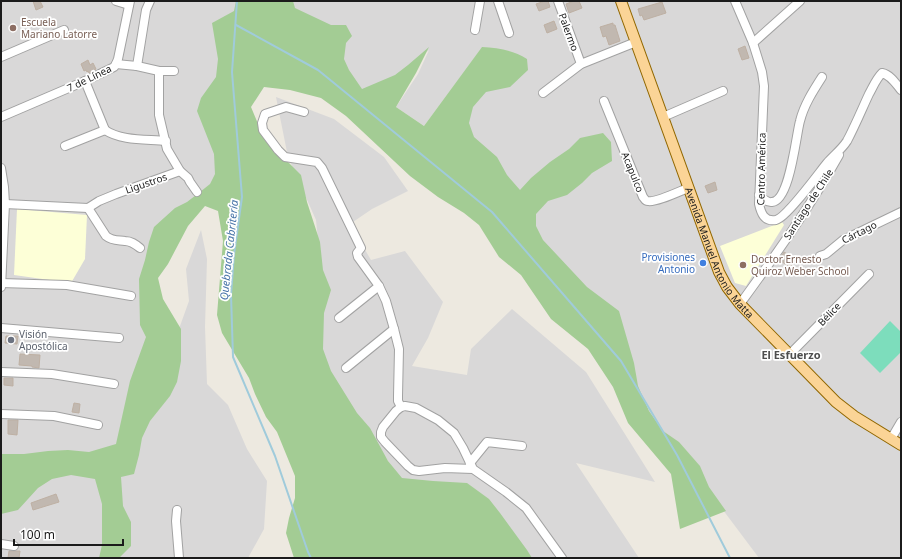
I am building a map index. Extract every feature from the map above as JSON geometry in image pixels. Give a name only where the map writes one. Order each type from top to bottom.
[{"type":"main road","name":"Avenida Manuel Antonio Matta","points":[[621,1],[718,272],[727,287],[740,304],[836,402],[854,416],[901,445]]},
{"type":"street","points":[[116,1],[130,3]]},
{"type":"street","points":[[137,66],[146,10],[150,1]]},
{"type":"street","points":[[475,30],[480,1],[476,1]]},
{"type":"street","points":[[498,1],[509,33]]},
{"type":"street","name":"Palermo","points":[[558,1],[581,64]]},
{"type":"street","name":"Centro América","points":[[735,1],[753,43],[762,72],[764,86],[758,195],[761,212],[764,217],[770,220],[777,220],[783,215],[846,142],[872,87],[882,73],[886,74],[892,79],[901,90]]},
{"type":"street","points":[[753,43],[800,1]]},
{"type":"street","name":"7 de Línea","points":[[1,117],[114,67],[116,64],[130,3]]},
{"type":"street","points":[[1,57],[64,30]]},
{"type":"street","points":[[543,93],[581,64],[636,42]]},
{"type":"street","points":[[116,64],[137,66],[159,71],[174,71]]},
{"type":"street","points":[[159,71],[159,115],[167,149],[180,171]]},
{"type":"street","points":[[758,195],[770,202],[775,201],[781,194],[791,168],[800,120],[806,104],[822,76]]},
{"type":"street","points":[[85,81],[105,130],[118,136],[166,141]]},
{"type":"street","points":[[663,117],[724,91]]},
{"type":"street","name":"Acapulco","points":[[604,101],[643,197],[648,201],[657,200],[688,188]]},
{"type":"street","points":[[304,112],[286,106],[266,114],[262,123],[263,130],[285,157],[317,162],[322,168],[361,248],[357,253],[358,257],[379,286],[386,301],[399,348],[398,401],[401,408]]},
{"type":"street","points":[[65,146],[105,130]]},
{"type":"street","name":"Santiago de Chile","points":[[740,304],[824,182],[846,142]]},
{"type":"street","points":[[1,169],[5,204],[1,287]]},
{"type":"street","name":"Ligustros","points":[[88,208],[99,201],[116,194],[180,171],[188,178],[197,192]]},
{"type":"street","points":[[5,204],[88,208],[109,239],[132,242],[140,248]]},
{"type":"street","name":"Cártago","points":[[820,256],[826,254],[842,240],[901,212]]},
{"type":"street","name":"Bélice","points":[[789,355],[869,274]]},
{"type":"street","points":[[1,283],[67,285],[131,296]]},
{"type":"street","points":[[339,318],[379,286]]},
{"type":"street","points":[[1,328],[119,338]]},
{"type":"street","points":[[346,368],[394,329]]},
{"type":"street","points":[[1,372],[52,374],[114,384]]},
{"type":"street","points":[[472,466],[419,471],[413,470],[381,437],[383,427],[396,411],[405,406],[416,408],[438,420],[454,433],[472,466],[526,508],[562,558]]},
{"type":"street","points":[[1,414],[54,416],[98,425]]},
{"type":"street","points":[[891,439],[901,422]]},
{"type":"street","points":[[472,466],[487,442],[522,446]]},
{"type":"street","points":[[177,510],[176,521],[179,558]]},
{"type":"street","points":[[1,544],[14,546]]},
{"type":"shaded area","points":[[1,1],[238,1],[220,59],[216,154],[217,175],[211,185],[156,228],[148,337],[118,446],[90,454],[1,457]]},
{"type":"shaded area","points":[[236,1],[293,1],[295,8],[331,25],[346,25],[352,36],[346,43],[344,59],[349,70],[362,89],[395,75],[429,47],[396,107],[424,126],[482,47],[505,50],[516,53],[527,59],[528,70],[510,87],[486,92],[473,107],[469,123],[474,137],[497,157],[507,175],[520,190],[531,178],[569,149],[580,138],[603,133],[611,142],[612,161],[592,173],[567,195],[548,201],[536,214],[536,226],[543,240],[587,287],[619,311],[634,363],[638,386],[649,411],[663,431],[679,442],[700,466],[709,487],[726,511],[680,529],[671,474],[628,423],[613,387],[588,349],[551,319],[521,275],[499,257],[479,225],[410,176],[346,116],[321,98],[290,90],[264,87],[251,107],[264,138],[301,175],[307,202],[320,242],[323,270],[331,290],[324,313],[323,349],[331,371],[357,413],[370,428],[388,461],[402,478],[467,483],[489,499],[532,558],[294,558],[286,533],[295,498],[295,476],[277,432],[266,417],[249,378],[222,333],[217,315],[223,241],[218,211],[205,206],[188,226],[168,264],[158,278],[163,299],[181,329],[181,361],[177,382],[170,396],[150,421],[142,438],[134,474],[121,477],[123,506],[131,522],[131,546],[119,558],[99,558],[102,545],[102,504],[95,479],[71,475],[52,479],[38,488],[18,510],[1,514],[1,454],[24,454],[68,450],[89,452],[116,444],[130,381],[146,337],[140,325],[139,279],[154,227],[175,208],[187,202],[210,184],[215,174],[214,154],[197,111],[201,98],[216,77],[218,59],[212,23],[234,11]]},
{"type":"shaded area","points":[[291,1],[901,1],[901,558],[759,558],[708,488],[699,467],[678,444],[662,432],[647,412],[636,387],[633,364],[618,313],[585,289],[541,242],[534,227],[534,214],[547,200],[566,194],[581,182],[591,171],[610,160],[608,143],[602,135],[580,140],[570,151],[552,164],[520,193],[506,176],[495,158],[472,138],[467,123],[471,106],[485,90],[509,85],[526,69],[525,60],[500,50],[481,49],[424,126],[396,107],[418,74],[429,50],[396,77],[361,91],[347,70],[342,59],[344,43],[350,36],[345,27],[330,27],[294,9]]},
{"type":"shaded area","points":[[276,97],[334,119],[384,157],[408,191],[372,209],[350,224],[371,260],[405,251],[443,302],[428,338],[412,366],[467,375],[471,349],[512,309],[586,372],[655,482],[576,463],[639,558],[530,558],[401,480],[329,372],[321,349],[321,270],[316,220],[288,157]]},
{"type":"shaded area","points":[[17,209],[87,215],[85,259],[71,283],[14,275]]},
{"type":"shaded area","name":"Doctor Ernesto Quiroz Weber School","points":[[782,222],[784,225],[746,286],[735,283],[720,246]]},
{"type":"shaded area","points":[[201,230],[207,259],[205,327],[207,384],[228,405],[247,449],[267,481],[264,529],[248,558],[116,558],[121,507],[119,476],[140,437],[189,301],[186,269]]},
{"type":"shaded area","points":[[71,473],[96,477],[104,503],[104,545],[101,558],[1,558],[1,512],[36,486],[51,477]]},
{"type":"green space","points":[[890,321],[901,332],[901,352],[880,373],[860,353]]},
{"type":"building","points":[[33,1],[40,1],[43,7],[36,10]]},
{"type":"building","points":[[548,1],[550,7],[539,11],[536,4]]},
{"type":"building","points":[[579,1],[582,8],[569,13],[566,4]]},
{"type":"building","points":[[662,2],[666,13],[644,20],[642,15],[640,16],[638,9]]},
{"type":"building","points":[[554,21],[557,29],[547,33],[544,25]]},
{"type":"building","points":[[613,23],[620,41],[609,45],[606,36],[603,37],[600,27]]},
{"type":"building","points":[[745,46],[749,58],[742,60],[738,49]]},
{"type":"building","points":[[88,60],[90,65],[93,63],[96,69],[89,73],[86,70],[84,71],[81,64]]},
{"type":"building","points":[[715,182],[717,190],[708,193],[705,186]]},
{"type":"building","points":[[784,252],[796,259],[790,267],[779,260]]},
{"type":"building","name":"Visión Apostólica","points":[[6,336],[18,336],[17,344],[5,343]]},
{"type":"building","points":[[20,354],[40,355],[39,368],[19,365]]},
{"type":"building","points":[[4,378],[13,378],[13,386],[4,385]]},
{"type":"building","points":[[74,403],[80,404],[79,413],[72,412]]},
{"type":"building","points":[[8,420],[18,420],[17,435],[8,434]]},
{"type":"building","points":[[56,494],[59,502],[33,510],[31,503]]},
{"type":"building","points":[[9,551],[20,551],[19,558],[8,558]]},
{"type":"waterway","name":"Quebrada Cabritería","points":[[237,1],[232,72],[242,197],[234,254],[231,295],[233,357],[275,456],[311,558]]},
{"type":"waterway","points":[[236,25],[318,70],[492,212],[621,361],[677,455],[730,558]]},
{"type":"place","name":"Escuela Mariano Latorre","points":[[13,28]]},
{"type":"place","name":"Provisiones Antonio","points":[[703,263]]},
{"type":"place","name":"Doctor Ernesto Quiroz Weber School","points":[[743,265]]},
{"type":"place","name":"Visión Apostólica","points":[[11,340]]},
{"type":"district","name":"El Esfuerzo","points":[[791,355]]}]
